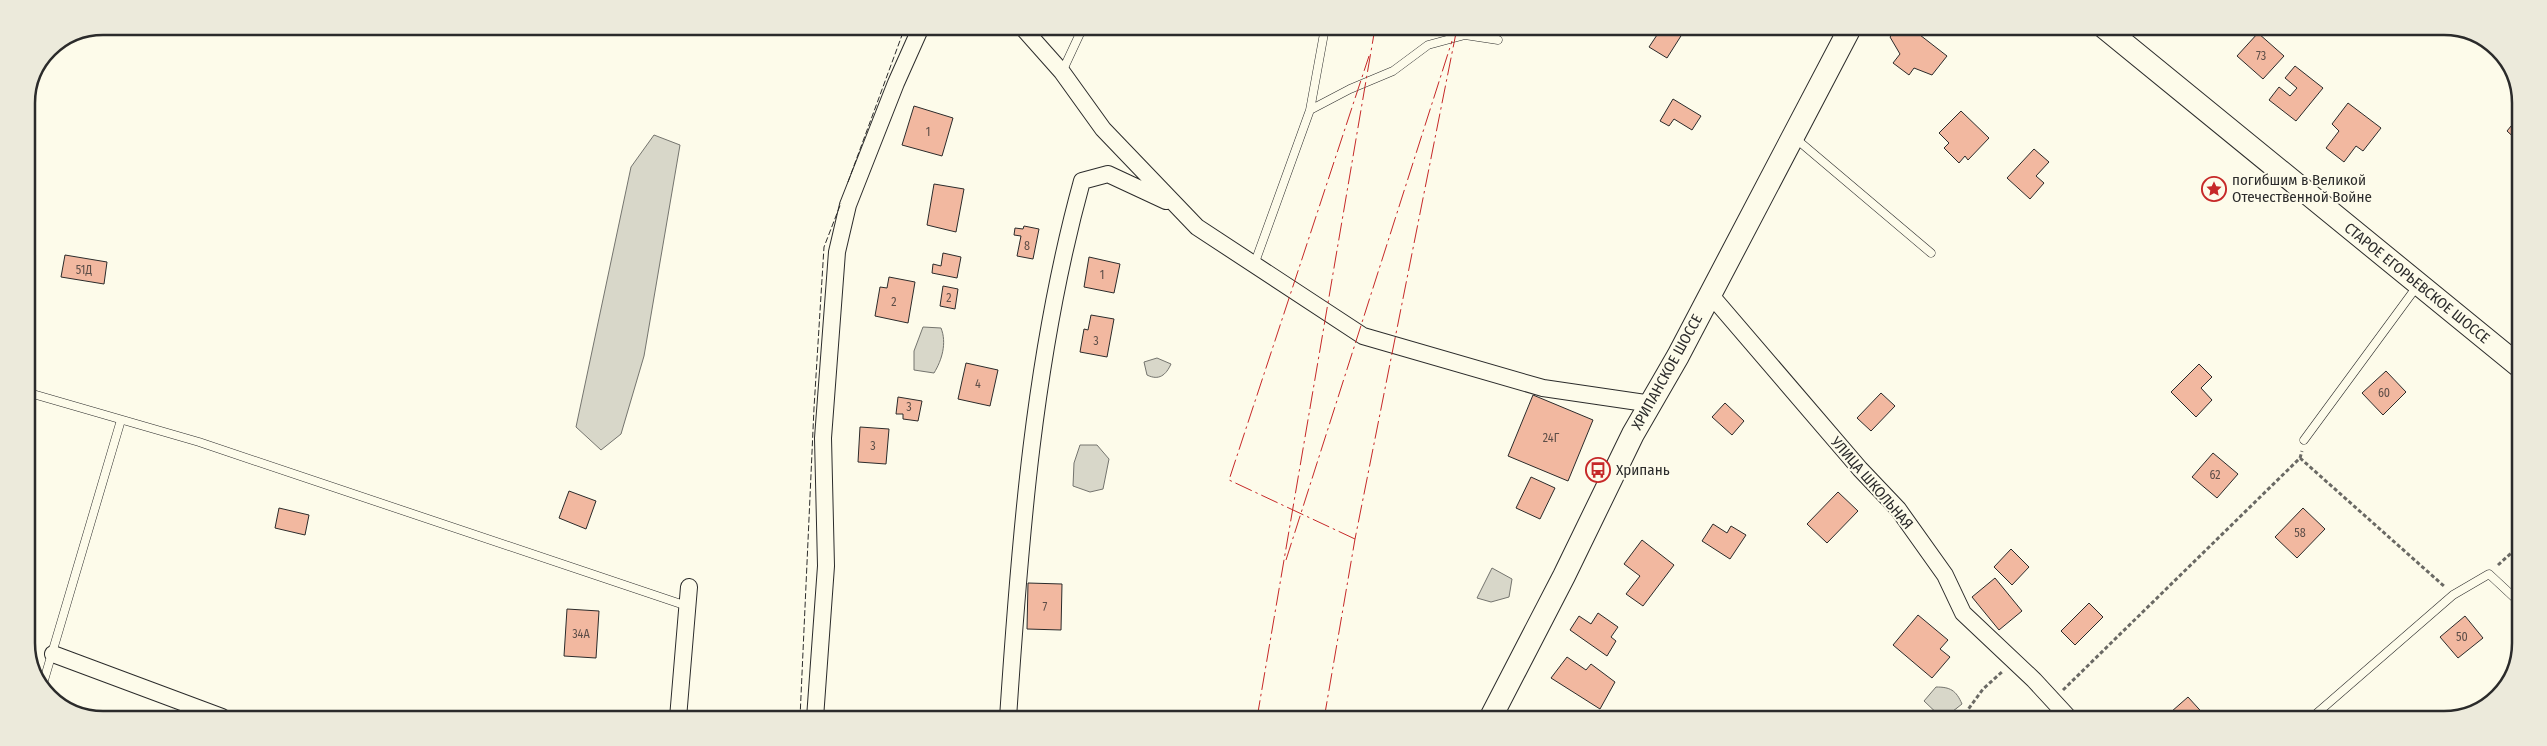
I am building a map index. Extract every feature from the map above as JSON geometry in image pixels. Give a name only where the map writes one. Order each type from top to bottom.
[{"type":"main road","name":"ХРИПАНСКОЕ ШОССЕ","points":[[1494,711],[1564,576],[1633,434],[1652,404],[1846,35]]},
{"type":"main road","name":"СТАРОЕ ЕГОРЬЕВСКОЕ ШОССЕ","points":[[2115,35],[2512,360]]},
{"type":"street","points":[[816,711],[826,566],[823,438],[837,252],[848,205],[896,83],[917,35]]},
{"type":"street","points":[[1029,35],[1062,72],[1102,129],[1197,227],[1363,336],[1542,388],[1652,404]]},
{"type":"street","points":[[1009,711],[1024,511],[1041,375],[1066,238],[1082,181],[1108,174],[1175,205]]},
{"type":"street","name":"УЛИЦА ШКОЛЬНАЯ","points":[[1709,293],[1860,469],[1898,509],[1945,574],[1963,613],[2062,711]]},
{"type":"street","points":[[679,711],[689,586]]},
{"type":"street","points":[[53,654],[206,711]]},
{"type":"lane","points":[[1062,72],[1079,35]]},
{"type":"lane","points":[[1254,265],[1310,110],[1324,35]]},
{"type":"lane","points":[[1310,110],[1350,89],[1393,71],[1428,45],[1465,35],[1498,40]]},
{"type":"lane","points":[[1793,136],[1931,253]]},
{"type":"lane","points":[[2304,440],[2419,284]]},
{"type":"lane","points":[[35,395],[199,442],[688,606]]},
{"type":"lane","points":[[45,678],[121,420]]},
{"type":"lane","points":[[2319,711],[2453,595],[2489,574],[2512,595]]},
{"type":"path","points":[[2052,700],[2300,458],[2304,440]]},
{"type":"path","points":[[2300,458],[2453,595]]},
{"type":"path","points":[[2489,574],[2512,553]]},
{"type":"path","points":[[1967,711],[1983,689],[2012,662]]},
{"type":"shaded area","points":[[654,135],[680,145],[644,356],[621,434],[601,450],[576,427],[631,167]]},
{"type":"shaded area","points":[[923,327],[941,328],[943,334],[943,351],[934,373],[914,370],[914,351]]},
{"type":"shaded area","points":[[1157,358],[1171,364],[1162,376],[1151,377],[1147,375],[1144,362]]},
{"type":"shaded area","points":[[1080,445],[1097,445],[1109,459],[1103,489],[1090,492],[1073,486],[1074,463]]},
{"type":"shaded area","points":[[1492,568],[1512,579],[1509,597],[1491,602],[1477,598]]},
{"type":"shaded area","points":[[1936,687],[1952,690],[1962,704],[1953,711],[1935,711],[1924,701]]},
{"type":"building","points":[[1657,35],[1682,35],[1667,58],[1649,47]]},
{"type":"building","points":[[1892,35],[1920,35],[1947,56],[1932,75],[1914,68],[1909,75],[1893,63],[1900,54],[1890,37]]},
{"type":"building","points":[[2256,35],[2260,35],[2284,56],[2263,79],[2237,56]]},
{"type":"building","points":[[2295,66],[2323,88],[2296,121],[2269,100],[2279,87],[2290,96],[2297,88],[2285,78]]},
{"type":"building","points":[[1673,99],[1701,116],[1692,130],[1674,119],[1669,126],[1660,121]]},
{"type":"building","points":[[2348,103],[2381,128],[2363,151],[2356,146],[2344,162],[2326,148],[2339,131],[2332,124]]},
{"type":"building","points":[[914,106],[953,118],[942,156],[902,145]]},
{"type":"building","points":[[1961,111],[1989,138],[1968,160],[1965,156],[1959,163],[1944,148],[1949,143],[1939,133]]},
{"type":"building","points":[[2512,125],[2512,136],[2507,131]]},
{"type":"building","points":[[2034,149],[2049,162],[2036,176],[2044,183],[2030,199],[2007,178]]},
{"type":"building","points":[[934,184],[964,189],[956,232],[927,225]]},
{"type":"building","points":[[1024,226],[1039,229],[1033,259],[1017,256],[1021,236],[1014,235],[1015,228],[1023,229]]},
{"type":"building","points":[[943,253],[961,257],[957,278],[932,273],[933,264],[941,266]]},
{"type":"building","points":[[65,255],[107,262],[104,284],[61,277]]},
{"type":"building","points":[[1089,257],[1120,264],[1114,293],[1084,287]]},
{"type":"building","points":[[889,277],[915,282],[908,323],[875,316],[880,287],[887,288]]},
{"type":"building","points":[[943,286],[958,289],[955,309],[940,306]]},
{"type":"building","points":[[1091,315],[1114,319],[1107,357],[1080,352],[1084,329],[1088,330]]},
{"type":"building","points":[[966,363],[998,370],[990,406],[958,399]]},
{"type":"building","points":[[2199,364],[2212,377],[2201,388],[2212,400],[2196,417],[2171,392]]},
{"type":"building","points":[[2386,371],[2406,392],[2383,415],[2362,393]]},
{"type":"building","points":[[1881,393],[1895,406],[1871,431],[1857,418]]},
{"type":"building","points":[[1533,395],[1593,420],[1568,481],[1508,456]]},
{"type":"building","points":[[898,397],[922,401],[918,421],[903,419],[903,414],[896,414]]},
{"type":"building","points":[[1725,403],[1744,421],[1732,435],[1712,417]]},
{"type":"building","points":[[860,427],[889,429],[886,464],[858,462]]},
{"type":"building","points":[[2213,453],[2238,474],[2217,498],[2192,477]]},
{"type":"building","points":[[1531,477],[1555,488],[1540,519],[1516,508]]},
{"type":"building","points":[[569,491],[596,501],[586,529],[559,518]]},
{"type":"building","points":[[1838,492],[1858,511],[1827,543],[1807,524]]},
{"type":"building","points":[[279,508],[309,515],[305,535],[275,528]]},
{"type":"building","points":[[2303,508],[2325,529],[2297,558],[2275,537]]},
{"type":"building","points":[[1713,524],[1727,533],[1731,526],[1746,535],[1730,559],[1702,541]]},
{"type":"building","points":[[1642,540],[1674,565],[1643,606],[1626,594],[1640,576],[1624,564]]},
{"type":"building","points":[[2011,549],[2029,567],[2012,585],[1994,567]]},
{"type":"building","points":[[1995,578],[2022,611],[1999,630],[1972,597]]},
{"type":"building","points":[[1028,583],[1062,584],[1061,630],[1027,629]]},
{"type":"building","points":[[2089,603],[2103,617],[2075,645],[2061,631]]},
{"type":"building","points":[[567,609],[599,611],[596,658],[564,656]]},
{"type":"building","points":[[1598,613],[1618,627],[1611,637],[1616,641],[1607,656],[1570,630],[1579,616],[1591,624]]},
{"type":"building","points":[[1918,615],[1948,640],[1940,649],[1950,657],[1932,678],[1893,645]]},
{"type":"building","points":[[2465,616],[2483,638],[2458,658],[2440,637]]},
{"type":"building","points":[[1567,657],[1586,670],[1591,664],[1615,682],[1600,709],[1551,678]]},
{"type":"building","points":[[2188,697],[2201,711],[2172,711]]},
{"type":"fence","points":[[848,182],[902,35]]},
{"type":"fence","points":[[800,711],[814,408],[824,247],[841,203]]},
{"type":"power","points":[[1258,711],[1374,35]]},
{"type":"power","points":[[1325,711],[1355,539],[1456,35]]},
{"type":"power","points":[[1286,560],[1452,41]]},
{"type":"power","points":[[1355,539],[1229,480],[1369,56]]},
{"type":"place","name":"погибшим в Великой Отечественной Войне","points":[[2214,189]]},
{"type":"place","name":"Хрипань","points":[[1598,470]]}]
